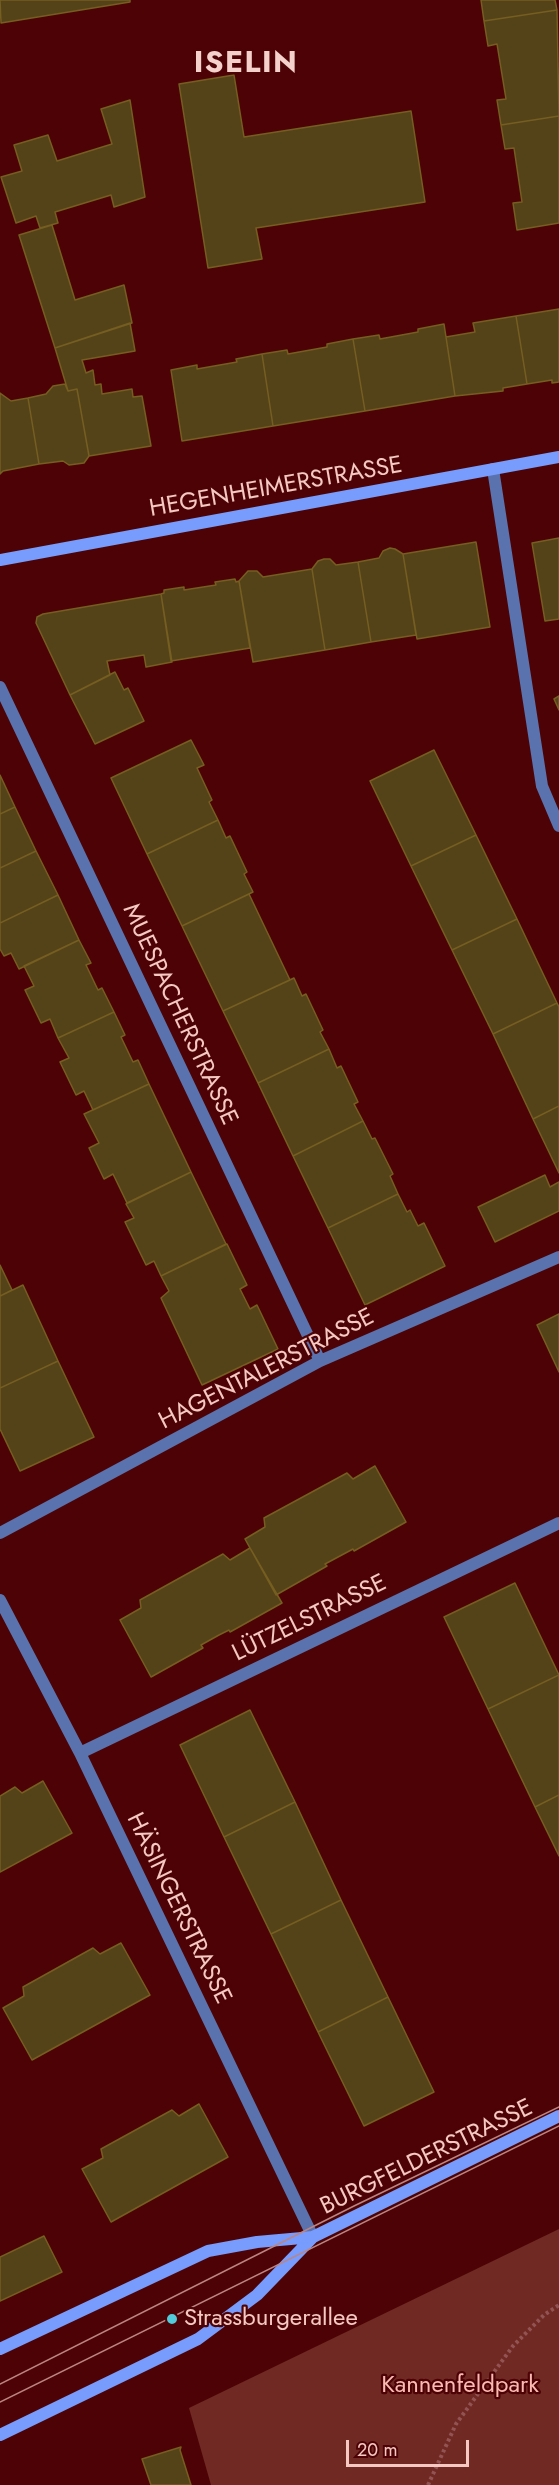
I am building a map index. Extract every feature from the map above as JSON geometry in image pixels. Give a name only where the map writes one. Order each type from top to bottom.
[{"type":"main road","name":"HEGENHEIMERSTRASSE","points":[[0,560],[559,457]]},
{"type":"main road","name":"BURGFELDERSTRASSE","points":[[0,2435],[198,2339],[257,2295],[313,2237],[559,2116]]},
{"type":"main road","name":"BURGFELDERSTRASSE","points":[[0,2349],[208,2251],[257,2242],[313,2237]]},
{"type":"street","points":[[493,469],[542,786],[559,826]]},
{"type":"street","name":"MUESPACHERSTRASSE","points":[[0,687],[320,1361]]},
{"type":"street","name":"HAGENTALERSTRASSE","points":[[0,1533],[320,1361],[559,1257]]},
{"type":"street","name":"LÜTZELSTRASSE","points":[[80,1753],[559,1523]]},
{"type":"street","name":"HÄSINGERSTRASSE","points":[[0,1600],[80,1753],[313,2237]]},
{"type":"path","points":[[428,2485],[456,2424],[513,2346],[544,2315],[559,2305]]},
{"type":"green space","name":"Kannenfeldpark","points":[[559,2229],[559,2485],[211,2485],[189,2408]]},
{"type":"building","points":[[0,0],[130,0],[130,2],[1,23]]},
{"type":"building","points":[[481,0],[555,0],[557,10],[484,21]]},
{"type":"building","points":[[557,10],[559,116],[501,125],[497,100],[506,99],[497,44],[488,46],[484,21]]},
{"type":"building","points":[[234,75],[244,137],[411,111],[425,202],[256,228],[262,259],[208,268],[179,84]]},
{"type":"building","points":[[130,100],[145,197],[114,207],[111,195],[55,212],[58,223],[40,228],[36,216],[16,223],[1,177],[22,171],[14,145],[48,135],[57,161],[112,144],[101,109]]},
{"type":"building","points":[[559,116],[559,223],[517,230],[513,203],[522,202],[514,148],[505,149],[501,125]]},
{"type":"building","points":[[52,225],[75,300],[124,285],[132,323],[55,348],[19,235]]},
{"type":"building","points":[[559,309],[559,382],[552,383],[552,380],[527,384],[516,316]]},
{"type":"building","points":[[516,316],[527,384],[503,388],[503,391],[455,396],[446,337],[475,332],[473,323]]},
{"type":"building","points":[[130,323],[135,351],[82,360],[86,373],[93,370],[95,385],[101,384],[102,394],[132,389],[133,397],[142,396],[151,446],[89,456],[77,389],[68,391],[55,348]]},
{"type":"building","points":[[444,324],[455,396],[365,411],[353,339],[379,335],[380,339],[418,332],[418,329]]},
{"type":"building","points":[[353,339],[365,411],[273,426],[262,354],[287,350],[288,354],[327,347],[327,344]]},
{"type":"building","points":[[262,354],[273,426],[182,441],[171,370],[197,365],[197,369],[237,362],[236,359]]},
{"type":"building","points":[[65,384],[68,391],[77,389],[89,456],[84,463],[69,465],[63,461],[39,464],[28,398],[46,394],[53,386]]},
{"type":"building","points":[[0,393],[11,401],[28,398],[39,464],[3,471],[0,474]]},
{"type":"building","points":[[559,538],[559,619],[545,621],[532,543]]},
{"type":"building","points":[[476,542],[490,627],[417,639],[403,554]]},
{"type":"building","points":[[390,548],[403,554],[416,635],[371,642],[358,562],[379,558],[383,551]]},
{"type":"building","points":[[330,559],[336,565],[358,562],[371,642],[325,650],[312,569],[318,561]]},
{"type":"building","points":[[312,569],[325,650],[253,662],[239,581],[248,571],[257,571],[263,577]]},
{"type":"building","points":[[235,579],[236,582],[239,581],[250,648],[171,661],[161,594],[164,590],[184,587],[184,590],[216,585],[215,582]]},
{"type":"building","points":[[161,594],[172,662],[146,667],[144,655],[107,661],[110,675],[70,695],[36,623],[37,617],[43,614]]},
{"type":"building","points":[[115,672],[124,690],[128,688],[144,721],[95,744],[70,695]]},
{"type":"building","points":[[559,696],[559,710],[554,699]]},
{"type":"building","points":[[191,740],[204,765],[197,768],[212,800],[209,802],[218,820],[147,854],[111,778]]},
{"type":"building","points":[[434,750],[476,835],[411,866],[370,781]]},
{"type":"building","points":[[0,775],[15,807],[0,814]]},
{"type":"building","points":[[15,807],[36,851],[0,868],[0,814]]},
{"type":"building","points":[[218,820],[226,838],[230,836],[247,872],[244,874],[253,892],[182,926],[147,854]]},
{"type":"building","points":[[476,835],[517,919],[452,950],[411,866]]},
{"type":"building","points":[[36,851],[58,895],[0,923],[0,868]]},
{"type":"building","points":[[249,894],[290,980],[223,1011],[182,926]]},
{"type":"building","points":[[58,895],[79,940],[19,969],[11,953],[4,956],[0,949],[0,923]]},
{"type":"building","points":[[517,919],[557,1003],[493,1034],[452,950]]},
{"type":"building","points":[[79,940],[91,963],[86,965],[98,990],[102,988],[114,1012],[58,1038],[50,1019],[41,1023],[25,990],[34,986],[24,966]]},
{"type":"building","points":[[294,978],[302,996],[306,994],[329,1049],[258,1083],[223,1011]]},
{"type":"building","points":[[557,1003],[559,1007],[559,1106],[533,1119],[493,1034]]},
{"type":"building","points":[[114,1012],[125,1035],[121,1037],[133,1062],[138,1060],[149,1084],[93,1110],[84,1091],[76,1095],[60,1062],[69,1058],[58,1038]]},
{"type":"building","points":[[329,1049],[337,1068],[341,1066],[358,1102],[354,1104],[363,1121],[293,1156],[258,1083]]},
{"type":"building","points":[[149,1084],[191,1172],[127,1203],[113,1174],[104,1179],[89,1148],[99,1143],[84,1114]]},
{"type":"building","points":[[559,1106],[559,1173],[533,1119]]},
{"type":"building","points":[[363,1121],[372,1139],[375,1138],[393,1174],[390,1176],[398,1194],[328,1228],[293,1156]]},
{"type":"building","points":[[191,1172],[226,1244],[161,1276],[154,1261],[146,1265],[125,1222],[134,1218],[126,1204]]},
{"type":"building","points":[[545,1175],[550,1187],[559,1182],[559,1211],[495,1242],[478,1207]]},
{"type":"building","points":[[398,1194],[407,1212],[410,1210],[418,1226],[424,1223],[445,1266],[365,1305],[328,1228]]},
{"type":"building","points":[[227,1244],[247,1285],[240,1289],[250,1309],[257,1305],[278,1349],[202,1385],[161,1298],[169,1291],[161,1276]]},
{"type":"building","points":[[0,1265],[12,1290],[0,1296]]},
{"type":"building","points":[[23,1285],[58,1361],[0,1388],[0,1296]]},
{"type":"building","points":[[559,1314],[559,1372],[537,1325]]},
{"type":"building","points":[[58,1361],[94,1437],[20,1471],[0,1429],[0,1388]]},
{"type":"building","points":[[375,1466],[406,1522],[354,1551],[353,1549],[325,1564],[327,1566],[276,1595],[245,1539],[265,1527],[264,1518],[347,1473],[353,1479]]},
{"type":"building","points":[[250,1548],[282,1603],[230,1632],[229,1630],[201,1645],[203,1648],[151,1677],[120,1620],[141,1608],[140,1600],[223,1554],[230,1560]]},
{"type":"building","points":[[515,1583],[559,1675],[488,1709],[444,1617]]},
{"type":"building","points":[[559,1675],[559,1795],[535,1807],[488,1709]]},
{"type":"building","points":[[250,1710],[295,1802],[224,1837],[180,1745]]},
{"type":"building","points":[[43,1781],[72,1833],[0,1872],[0,1796],[15,1787],[22,1793]]},
{"type":"building","points":[[559,1795],[559,1856],[535,1807]]},
{"type":"building","points":[[295,1802],[341,1900],[271,1934],[224,1837]]},
{"type":"building","points":[[341,1900],[388,1997],[318,2032],[271,1934]]},
{"type":"building","points":[[121,1943],[150,1995],[32,2060],[3,2008],[24,1996],[23,1987],[93,1948],[100,1954]]},
{"type":"building","points":[[388,1997],[434,2092],[364,2126],[318,2032]]},
{"type":"building","points":[[199,2104],[228,2157],[111,2222],[82,2169],[103,2158],[101,2149],[172,2110],[179,2116]]},
{"type":"building","points":[[44,2236],[62,2272],[0,2301],[0,2257]]},
{"type":"building","points":[[181,2447],[191,2485],[151,2485],[142,2459]]},
{"type":"tram line","points":[[0,2384],[354,2206],[559,2107]]},
{"type":"tram line","points":[[0,2402],[559,2126]]},
{"type":"place","name":"Strassburgerallee","points":[[172,2319]]},
{"type":"district","name":"ISELIN","points":[[246,65]]}]
